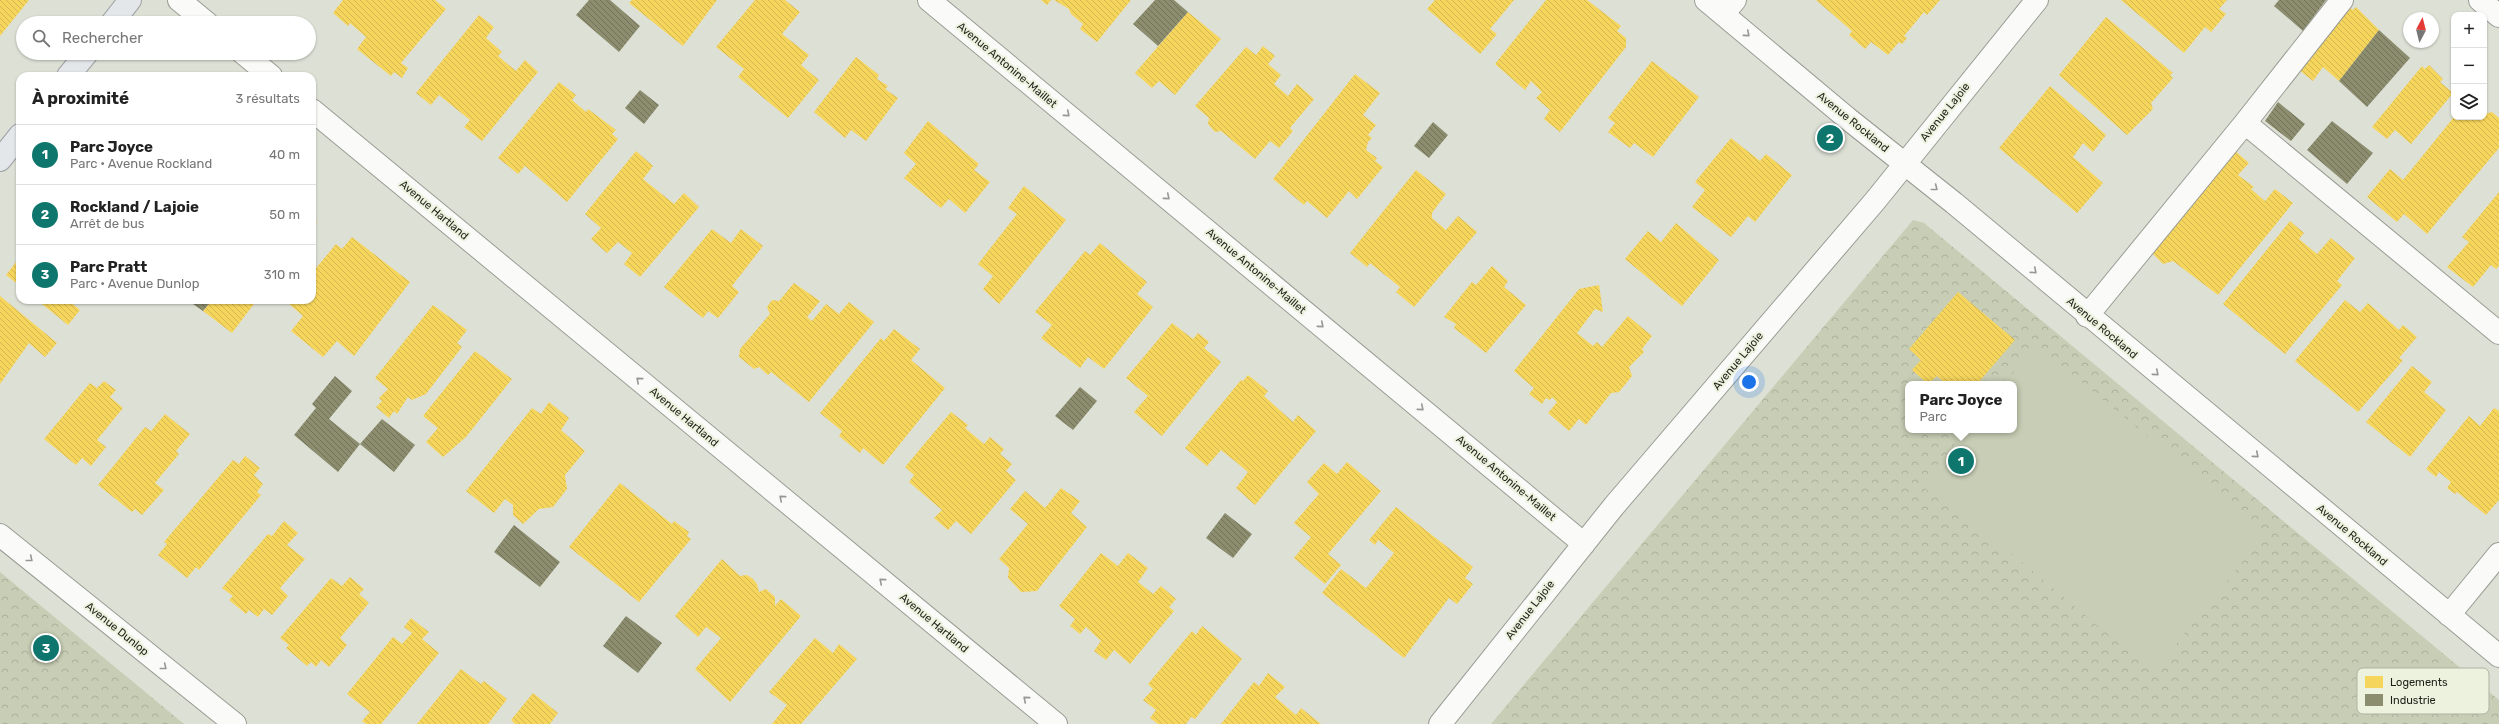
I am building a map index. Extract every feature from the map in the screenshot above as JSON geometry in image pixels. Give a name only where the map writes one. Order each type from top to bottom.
[{"type":"main road","points":[[117,16],[130,0]]},
{"type":"main road","points":[[71,72],[81,60]]},
{"type":"main road","points":[[0,160],[16,140]]},
{"type":"street","points":[[179,0],[198,16]]},
{"type":"street","name":"Avenue Antonine-Maillet","points":[[929,0],[1584,544]]},
{"type":"street","name":"Avenue Rockland","points":[[1706,0],[1729,7],[1904,164],[1954,203],[2087,316],[2499,656]]},
{"type":"street","name":"Avenue Lajoie","points":[[1440,724],[1584,544],[1904,164],[2037,0]]},
{"type":"street","points":[[2087,316],[2245,123],[2342,0]]},
{"type":"street","points":[[2480,0],[2499,16]]},
{"type":"street","points":[[252,60],[266,72]]},
{"type":"street","name":"Avenue Hartland","points":[[316,113],[1056,724]]},
{"type":"street","points":[[2245,123],[2499,333]]},
{"type":"street","name":"Avenue Dunlop","points":[[0,534],[235,724]]},
{"type":"street","points":[[2449,615],[2499,554]]},
{"type":"green space","points":[[1913,220],[1924,223],[2460,668],[2357,668],[2357,714],[2489,714],[2489,692],[2499,700],[2499,724],[1491,724]]},
{"type":"green space","points":[[2036,345],[2266,533],[2153,672],[2004,547],[1992,543],[1921,485],[1964,433],[2017,433],[2017,381],[2006,381]]},
{"type":"green space","points":[[0,572],[184,724],[0,724]]},
{"type":"building: Logements","points":[[0,0],[29,0],[16,16],[0,36]]},
{"type":"building: Logements","points":[[343,0],[435,0],[446,9],[401,63],[408,68],[402,78],[394,72],[391,76],[357,49],[366,37],[350,23],[348,26],[333,13]]},
{"type":"building: Logements","points":[[632,0],[717,0],[683,46],[629,3]]},
{"type":"building: Logements","points":[[755,0],[785,0],[800,12],[782,34],[809,55],[801,65],[819,80],[788,118],[738,77],[744,69],[716,47]]},
{"type":"building: Logements","points":[[1041,0],[1051,0],[1047,5]]},
{"type":"building: Logements","points":[[1054,0],[1131,0],[1097,42],[1080,29],[1083,24],[1071,14],[1069,9]]},
{"type":"building: Logements","points":[[1435,0],[1514,0],[1490,29],[1497,34],[1480,54],[1427,9]]},
{"type":"building: Logements","points":[[1546,0],[1587,0],[1621,26],[1617,31],[1626,38],[1626,47],[1560,132],[1544,119],[1550,110],[1536,98],[1542,92],[1531,81],[1525,90],[1495,64]]},
{"type":"building: Logements","points":[[1816,0],[1940,0],[1927,15],[1924,12],[1904,36],[1907,38],[1902,44],[1899,42],[1888,55],[1871,42],[1865,49],[1849,35],[1852,31]]},
{"type":"building: Logements","points":[[2121,0],[2227,0],[2219,9],[2226,14],[2211,32],[2205,27],[2184,53]]},
{"type":"building: Logements","points":[[2349,7],[2353,10],[2356,7],[2379,30],[2339,81],[2323,67],[2313,81],[2298,69]]},
{"type":"building: Logements","points":[[1188,12],[1221,39],[1175,95],[1159,81],[1152,88],[1135,73]]},
{"type":"building: Logements","points":[[479,15],[494,27],[486,38],[502,52],[498,56],[516,71],[525,60],[538,72],[482,141],[464,127],[470,120],[439,95],[431,105],[416,93]]},
{"type":"building: Logements","points":[[2106,17],[2173,73],[2170,75],[2173,78],[2151,103],[2153,109],[2127,135],[2059,75]]},
{"type":"building: Logements","points":[[1263,46],[1275,56],[1268,64],[1281,75],[1274,84],[1288,96],[1297,84],[1314,99],[1290,128],[1293,131],[1279,148],[1270,141],[1255,159],[1221,131],[1215,132],[1208,124],[1209,118],[1195,106],[1246,47],[1256,55]]},
{"type":"building: Logements","points":[[856,57],[879,75],[877,79],[888,86],[885,89],[898,98],[866,141],[851,130],[845,138],[814,112]]},
{"type":"building: Logements","points":[[1652,61],[1699,97],[1653,157],[1634,143],[1630,148],[1608,132],[1615,123],[1608,118]]},
{"type":"building: Logements","points":[[2429,65],[2443,79],[2440,82],[2451,91],[2451,95],[2411,144],[2395,130],[2387,139],[2372,127],[2422,66],[2425,69]]},
{"type":"building: Logements","points":[[1355,74],[1380,93],[1363,115],[1376,125],[1368,135],[1372,138],[1368,142],[1366,150],[1377,158],[1375,161],[1383,167],[1357,199],[1349,191],[1327,218],[1307,201],[1304,205],[1273,179]]},
{"type":"building: Logements","points":[[559,82],[576,95],[572,100],[586,112],[588,109],[616,130],[612,134],[618,139],[567,202],[525,166],[518,174],[498,158]]},
{"type":"building: Logements","points":[[2050,86],[2106,135],[2093,152],[2083,143],[2073,157],[2103,183],[2077,213],[1999,148]]},
{"type":"building: Logements","points":[[2492,112],[2499,118],[2499,148],[2427,234],[2404,214],[2397,222],[2367,197],[2390,169],[2403,180],[2452,120],[2487,120],[2487,113]]},
{"type":"building: Logements","points":[[928,121],[979,164],[974,170],[990,182],[965,213],[949,199],[941,208],[904,178],[916,164],[904,153]]},
{"type":"building: Logements","points":[[1731,138],[1760,161],[1766,154],[1792,175],[1755,222],[1748,216],[1731,237],[1692,207],[1705,190],[1695,182]]},
{"type":"building: Logements","points":[[2234,150],[2249,163],[2238,175],[2254,187],[2251,189],[2265,201],[2275,189],[2293,203],[2218,295],[2173,261],[2163,264],[2153,254],[2155,244]]},
{"type":"building: Logements","points":[[636,151],[653,166],[643,179],[674,204],[684,193],[699,207],[640,277],[624,264],[632,253],[618,242],[607,253],[591,239],[601,228],[585,214]]},
{"type":"building: Logements","points":[[1416,170],[1446,194],[1432,213],[1432,218],[1446,230],[1458,216],[1477,232],[1414,307],[1396,292],[1400,287],[1370,263],[1367,267],[1350,253]]},
{"type":"building: Logements","points":[[1024,186],[1066,220],[999,304],[983,289],[993,276],[978,264],[1017,214],[1008,208]]},
{"type":"building: Logements","points":[[2499,192],[2499,266],[2496,269],[2491,265],[2473,287],[2447,267],[2469,242],[2462,237]]},
{"type":"building: Logements","points":[[2290,221],[2304,233],[2299,239],[2317,254],[2331,238],[2355,258],[2337,281],[2342,285],[2285,354],[2223,304]]},
{"type":"building: Logements","points":[[1676,223],[1719,260],[1682,306],[1625,259],[1648,231],[1661,242]]},
{"type":"building: Logements","points":[[712,229],[731,243],[741,229],[763,246],[732,286],[739,292],[718,318],[708,311],[703,318],[664,287]]},
{"type":"building: Logements","points":[[352,237],[410,282],[354,356],[337,341],[323,357],[291,331],[303,316],[289,304],[316,304],[316,268],[336,244],[342,249]]},
{"type":"building: Logements","points":[[1100,243],[1147,282],[1137,294],[1153,307],[1104,369],[1088,357],[1080,368],[1041,338],[1052,325],[1035,312],[1085,251],[1090,255]]},
{"type":"building: Logements","points":[[16,262],[16,283],[6,275]]},
{"type":"building: Logements","points":[[1492,266],[1508,281],[1504,287],[1526,305],[1486,353],[1454,328],[1456,324],[1444,317],[1472,282],[1476,285]]},
{"type":"building: Logements","points":[[794,283],[820,301],[807,317],[812,321],[826,304],[839,314],[849,302],[874,322],[809,402],[771,372],[768,375],[759,367],[754,369],[739,357],[740,349],[770,314],[767,307],[772,300],[779,301]]},
{"type":"building: Logements","points":[[1599,285],[1603,312],[1595,309],[1577,333],[1593,346],[1597,342],[1602,347],[1628,316],[1652,336],[1642,349],[1644,352],[1629,367],[1632,376],[1619,392],[1611,393],[1586,425],[1579,419],[1569,431],[1548,413],[1557,402],[1552,397],[1550,400],[1546,398],[1542,404],[1529,394],[1534,388],[1514,371],[1579,289]]},
{"type":"building: Logements","points":[[1958,292],[2015,340],[1980,381],[1943,381],[1937,376],[1931,381],[1925,381],[1912,370],[1921,360],[1909,349]]},
{"type":"building: Logements","points":[[0,296],[57,343],[45,357],[29,343],[0,384]]},
{"type":"building: Logements","points":[[2345,300],[2360,312],[2368,303],[2399,330],[2403,325],[2417,337],[2399,358],[2403,360],[2358,412],[2295,361]]},
{"type":"building: Logements","points":[[42,304],[73,304],[80,310],[68,325]]},
{"type":"building: Logements","points":[[209,304],[254,304],[232,333],[203,311]]},
{"type":"building: Logements","points":[[433,305],[467,330],[457,343],[462,347],[426,394],[412,400],[408,397],[397,414],[394,411],[389,418],[376,407],[382,401],[379,398],[388,389],[375,378]]},
{"type":"building: Logements","points":[[1172,323],[1193,339],[1198,333],[1209,342],[1204,348],[1221,362],[1162,436],[1134,412],[1148,396],[1126,378]]},
{"type":"building: Logements","points":[[894,329],[920,349],[911,360],[945,388],[883,465],[863,448],[860,453],[839,436],[842,431],[820,413],[881,338],[884,341]]},
{"type":"building: Logements","points":[[475,351],[512,379],[466,437],[443,457],[426,442],[438,428],[423,416]]},
{"type":"building: Logements","points":[[2412,366],[2432,382],[2424,392],[2446,410],[2410,457],[2366,422]]},
{"type":"building: Logements","points":[[1248,375],[1268,391],[1264,396],[1293,422],[1298,415],[1316,431],[1255,505],[1236,488],[1248,472],[1236,462],[1221,450],[1207,466],[1185,448],[1241,380],[1243,381]]},
{"type":"building: Logements","points":[[104,381],[116,390],[110,397],[123,408],[97,440],[106,447],[91,466],[82,458],[76,465],[44,439],[90,383],[97,388]]},
{"type":"building: Logements","points":[[549,402],[569,418],[561,430],[585,451],[565,475],[567,489],[553,507],[539,509],[523,524],[513,515],[513,505],[505,499],[494,513],[466,491],[532,408],[541,414]]},
{"type":"building: Logements","points":[[2494,408],[2499,411],[2499,500],[2486,515],[2457,492],[2455,494],[2447,488],[2451,482],[2439,472],[2436,477],[2426,469],[2469,416],[2480,426]]},
{"type":"building: Logements","points":[[951,412],[968,425],[965,428],[984,444],[990,437],[1004,449],[1000,454],[1012,464],[1006,471],[1016,480],[971,534],[956,521],[948,530],[934,518],[942,510],[909,482],[914,475],[905,467]]},
{"type":"building: Logements","points":[[165,414],[190,434],[176,451],[179,454],[155,483],[164,490],[142,515],[135,509],[132,512],[98,485],[145,427],[151,431]]},
{"type":"building: Logements","points":[[245,456],[260,468],[254,475],[263,484],[257,492],[261,495],[199,570],[196,567],[187,578],[158,555],[167,544],[164,542],[233,460],[239,464]]},
{"type":"building: Logements","points":[[1347,462],[1381,491],[1328,554],[1341,565],[1325,584],[1294,558],[1311,537],[1294,523],[1319,494],[1307,482],[1324,463],[1337,474]]},
{"type":"building: Logements","points":[[620,483],[672,524],[674,521],[689,532],[687,536],[691,539],[639,602],[569,547]]},
{"type":"building: Logements","points":[[1061,488],[1080,501],[1071,513],[1087,527],[1037,591],[1021,592],[1008,578],[1009,568],[999,559],[1028,524],[1010,509],[1025,491],[1045,508]]},
{"type":"building: Logements","points":[[1396,507],[1473,567],[1465,578],[1473,584],[1457,604],[1449,598],[1404,658],[1322,593],[1341,569],[1366,588],[1394,553],[1378,540],[1375,545],[1369,540]]},
{"type":"building: Logements","points":[[284,521],[298,533],[287,545],[305,559],[280,588],[288,596],[272,615],[264,609],[258,617],[249,610],[246,614],[229,600],[233,596],[222,588],[268,534],[272,536]]},
{"type":"building: Logements","points":[[1101,553],[1118,566],[1128,553],[1148,568],[1138,582],[1153,594],[1161,586],[1176,599],[1169,607],[1174,611],[1130,664],[1114,650],[1106,660],[1094,651],[1101,641],[1086,627],[1080,634],[1070,626],[1075,619],[1059,606]]},
{"type":"building: Logements","points":[[722,559],[740,576],[747,575],[753,579],[757,584],[759,592],[766,589],[775,597],[775,606],[781,599],[801,616],[730,702],[695,669],[721,638],[706,627],[698,637],[675,616]]},
{"type":"building: Logements","points":[[350,577],[364,589],[359,594],[369,603],[340,638],[347,645],[329,667],[321,660],[316,667],[311,662],[307,666],[286,648],[289,645],[280,638],[331,578],[342,586]]},
{"type":"building: Logements","points":[[411,618],[429,632],[422,639],[439,653],[381,724],[366,724],[362,721],[370,712],[347,694],[393,637],[402,644],[412,633],[404,627]]},
{"type":"building: Logements","points":[[1202,626],[1242,659],[1195,719],[1191,717],[1186,724],[1158,724],[1150,718],[1156,710],[1143,700],[1153,689],[1148,684],[1192,631],[1196,635]]},
{"type":"building: Logements","points":[[815,638],[833,653],[839,644],[857,659],[801,724],[772,724],[787,705],[769,692]]},
{"type":"building: Logements","points":[[461,669],[481,684],[484,681],[507,699],[488,724],[417,724]]},
{"type":"building: Logements","points":[[1268,673],[1285,687],[1275,697],[1296,715],[1301,708],[1321,724],[1221,724],[1254,682],[1259,686]]},
{"type":"building: Logements","points":[[533,693],[558,713],[550,724],[515,724],[511,720]]},
{"type":"building: Industrie","points":[[589,0],[610,0],[640,26],[619,52],[576,15]]},
{"type":"building: Industrie","points":[[1155,0],[1174,0],[1188,12],[1158,46],[1133,24]]},
{"type":"building: Industrie","points":[[2279,0],[2326,0],[2303,31],[2274,6]]},
{"type":"building: Industrie","points":[[2379,30],[2410,58],[2367,107],[2339,81]]},
{"type":"building: Industrie","points":[[640,90],[659,105],[644,124],[625,108]]},
{"type":"building: Industrie","points":[[2278,102],[2305,124],[2291,141],[2265,121]]},
{"type":"building: Industrie","points":[[2332,121],[2373,153],[2347,184],[2307,150]]},
{"type":"building: Industrie","points":[[1433,122],[1448,135],[1429,158],[1414,146]]},
{"type":"building: Industrie","points":[[193,304],[209,304],[203,311]]},
{"type":"building: Industrie","points":[[335,376],[352,391],[329,419],[360,444],[338,472],[294,435],[316,408],[312,404]]},
{"type":"building: Industrie","points":[[1080,387],[1097,401],[1073,430],[1055,416]]},
{"type":"building: Industrie","points":[[382,419],[415,445],[394,472],[360,444]]},
{"type":"building: Industrie","points":[[1225,513],[1252,534],[1233,558],[1206,538]]},
{"type":"building: Industrie","points":[[514,525],[560,562],[540,587],[494,552]]},
{"type":"building: Industrie","points":[[626,616],[662,643],[638,673],[603,646]]},
{"type":"place","name":"Rockland / Lajoie","points":[[1830,138]]},
{"type":"place","name":"Parc Joyce","points":[[1961,461]]},
{"type":"place","name":"Parc Pratt","points":[[46,648]]}]
